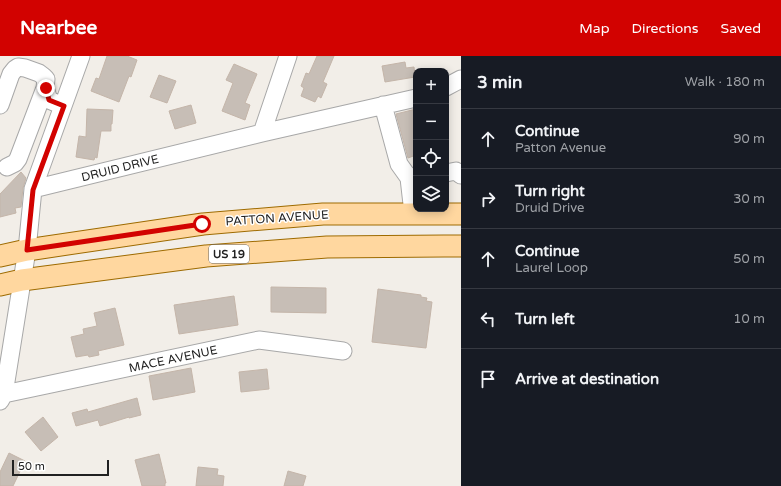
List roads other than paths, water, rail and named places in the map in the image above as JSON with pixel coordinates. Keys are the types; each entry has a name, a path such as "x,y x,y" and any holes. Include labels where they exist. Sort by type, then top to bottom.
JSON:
{"main road":[{"name":"PATTON AVENUE","path":"0,256 27,250 202,224 323,214 461,214"},
{"name":"US 19","path":"0,285 22,280 206,256 326,247 461,246"}],"street":[{"path":"2,398 27,250 33,190 82,56"},
{"path":"262,133 288,56"},
{"path":"0,105 11,74 18,67 25,68 44,76 46,79 46,88 49,100 64,106"},
{"path":"449,85 461,79"},
{"path":"7,167 15,163 18,159 46,88"},
{"name":"DRUID DRIVE","path":"33,190 262,133 413,99"},
{"path":"383,105 398,164 412,178 413,214"},
{"path":"449,172 456,171 461,175"},
{"name":"MACE AVENUE","path":"2,398 259,340 343,351"}]}
